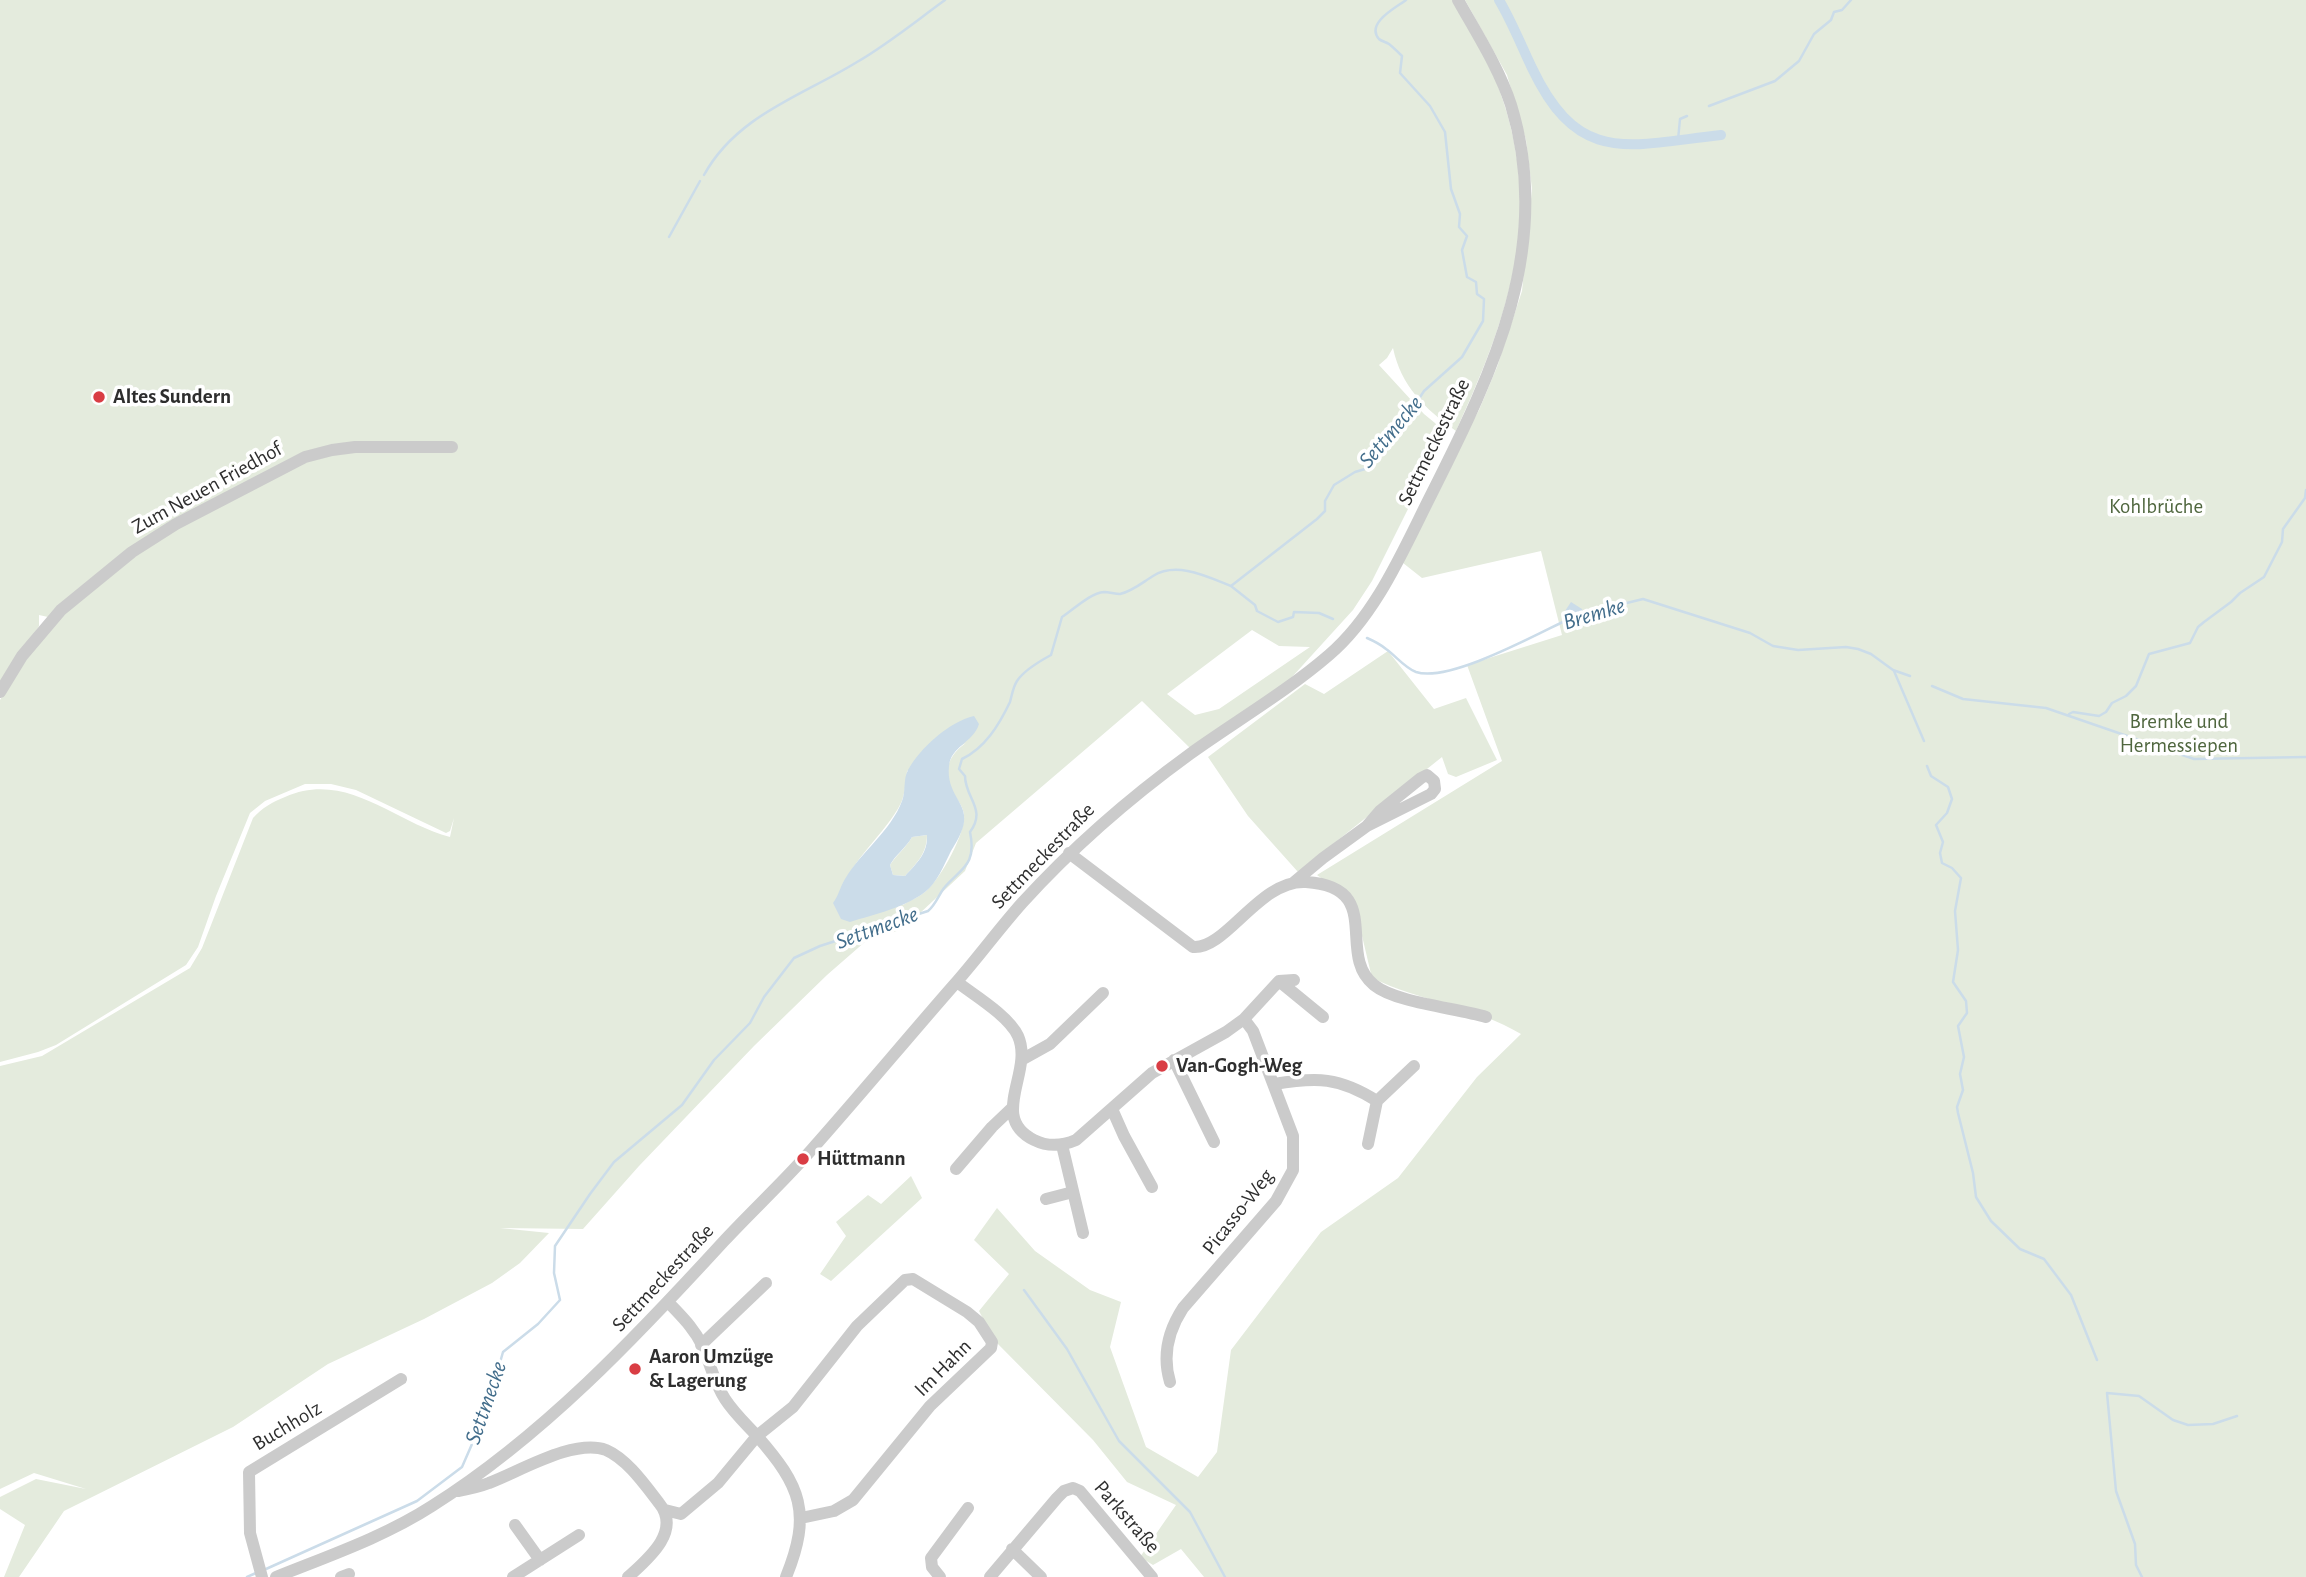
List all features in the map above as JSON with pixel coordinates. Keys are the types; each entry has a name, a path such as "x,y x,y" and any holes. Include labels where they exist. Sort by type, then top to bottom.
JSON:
{"street":[{"name":"Settmeckestraße","path":"276,1577 406,1521 486,1469 561,1405 623,1349 803,1159 957,982 995,933 1069,853 1129,800 1284,689 1332,652 1353,630 1398,559 1475,405 1504,329 1517,284 1525,241 1527,196 1522,152 1510,104 1494,65 1458,0"},
{"name":"Zum Neuen Friedhof","path":"0,692 22,656 61,610 132,552 176,524 305,457 355,447 452,447"},
{"path":"1293,884 1322,858 1367,826 1431,794 1435,789 1434,781 1427,775 1421,778 1380,811 1367,826"},
{"path":"1069,853 1193,947 1207,945 1271,893 1304,882 1323,884 1337,890 1349,901 1354,914 1360,963 1373,984 1391,994 1486,1017"},
{"path":"957,982 1013,1027 1018,1035 1023,1059 1012,1098 1016,1122 1031,1139 1049,1145 1062,1145 1076,1140 1152,1073 1244,1019 1279,981 1294,980"},
{"path":"1279,981 1323,1017"},
{"path":"1023,1059 1050,1044 1102,993"},
{"name":"Picasso-Weg","path":"1170,1382 1166,1352 1174,1323 1183,1308 1276,1202 1293,1170 1293,1136 1253,1031 1244,1019"},
{"path":"1174,1060 1214,1142"},
{"path":"1368,1144 1377,1101 1415,1066"},
{"path":"1274,1084 1330,1080 1350,1085 1377,1101"},
{"path":"956,1169 1012,1108"},
{"path":"1112,1109 1153,1187"},
{"path":"1062,1145 1083,1233"},
{"path":"1046,1199 1073,1192"},
{"name":"Im Hahn","path":"757,1436 793,1407 857,1326 909,1278 967,1312 992,1342 991,1348 930,1406 856,1498 834,1511 801,1518"},
{"path":"702,1345 766,1283"},
{"path":"668,1303 690,1325 702,1345 722,1395 793,1483 801,1518 798,1541 786,1577"},
{"name":"Buchholz","path":"262,1577 250,1533 249,1472 401,1379"},
{"path":"453,1492 489,1483 558,1455 591,1447 606,1451 622,1461 665,1510 681,1514 718,1483 757,1436"},
{"name":"Parkstraße","path":"990,1577 1057,1498 1064,1491 1073,1488 1080,1491 1152,1577"},
{"path":"940,1577 932,1567 931,1558 968,1507"},
{"path":"628,1577 663,1541 665,1510"},
{"path":"514,1525 540,1560"},
{"path":"513,1577 579,1535"},
{"path":"1012,1549 1041,1577"}],"green space":[{"path":"0,0 1453,0 1494,76 1510,124 1518,170 1520,214 1516,257 1507,300 1493,342 1456,431 1416,396 1402,374 1393,348 1379,365 1435,423 1442,441 1372,581 1353,610 1282,688 1190,748 1142,701 976,843 965,871 903,929 866,941 827,975 754,1046 583,1229 500,1228 549,1233 520,1263 492,1283 424,1319 328,1364 233,1427 64,1511 19,1577 4,1577 25,1525 0,1509 0,1497 36,1479 86,1489 34,1473 0,1489 0,1066 42,1056 190,968 202,948 253,818 272,803 308,790 329,790 369,801 429,830 450,837 454,818 450,831 446,833 356,790 331,784 305,784 265,801 250,813 198,947 186,965 56,1045 0,1062 0,700 14,676 57,619 39,615 39,626 0,687","holes":["1252,630 1279,646 1310,647 1219,709 1195,715 1167,694","966,743 953,756 947,773 950,789 963,810 964,822 951,855 932,885 903,905 841,893 851,870 901,803 907,771"]},
{"path":"1465,0 2306,0 2306,1577 1204,1577 1181,1549 1153,1565 1140,1557 1176,1505 1127,1482 1093,1440 994,1340 979,1311 1009,1274 974,1240 997,1208 1035,1251 1090,1290 1121,1302 1110,1347 1146,1447 1198,1477 1217,1452 1231,1350 1321,1232 1398,1178 1477,1077 1521,1034 1467,1010 1409,993 1372,978 1354,902 1317,875 1502,761 1467,665 1562,635 1541,551 1422,578 1398,559 1479,410 1497,367 1522,291 1532,189 1526,140 1507,75"},
{"path":"1388,651 1434,709 1466,698 1497,760 1456,777 1448,774 1442,757 1298,872 1248,816 1208,757 1305,684 1324,694"},
{"path":"927,835 923,852 914,867 905,876 893,875 890,865 912,837"},
{"path":"911,1176 922,1198 831,1281 820,1274 846,1236 836,1222 868,1195 881,1204"}],"water":[{"path":"1571,602 1582,609 1585,622 1579,630 1569,625 1565,611"},
{"path":"974,716 979,724 972,736 954,754 949,766 950,784 962,809 964,822 937,879 917,898 899,906 850,922 841,919 833,903 851,869 897,812 908,770 920,753 937,737","holes":["927,835 921,857 905,876 893,875 890,865 912,837"]}],"waterway":[{"path":"704,175 718,154 752,122 868,55 945,0"},
{"name":"Settmecke","path":"266,1569 417,1501 462,1467 486,1412 503,1352 538,1324 560,1300 554,1273 555,1246 614,1162 682,1105 714,1060 750,1023 764,997 794,958 820,946 931,908 944,888 966,865 971,852 970,832 975,824 976,810 965,776 959,769 962,759 978,749 996,727 1020,677 1051,655 1062,617 1093,595 1104,592 1125,593 1153,576 1172,570 1192,572 1231,586 1317,519 1325,511 1325,501 1334,485 1365,469 1372,462 1374,452 1413,408 1424,391 1462,357 1483,321 1484,299 1477,294 1476,282 1467,277 1462,250 1467,236 1459,227 1460,214 1451,189 1445,132 1430,106 1400,73 1402,56 1379,39 1376,33 1379,21 1406,0"},
{"path":"1499,0 1550,100 1568,122 1588,135 1610,142 1633,144 1721,135"},
{"path":"1709,106 1775,81 1799,61 1814,34 1831,20 1834,12 1842,10 1851,0"},
{"path":"1678,140 1680,119 1687,116"},
{"path":"669,237 700,181"},
{"path":"2069,714 2073,712 2099,716 2106,712 2112,703 2126,696 2136,686 2149,654 2190,643 2198,627 2264,577 2282,542 2283,529 2305,498 2306,490"},
{"name":"Bremke","path":"1231,586 1255,605 1257,611 1278,622 1293,617 1294,612 1319,613 1333,619"},
{"name":"Bremke","path":"1582,614 1643,599 1750,633 1773,646 1798,650 1846,647 1858,649 1871,654 1893,670 1910,676"},
{"name":"Bremke","path":"1367,638 1412,670 1431,673 1470,664 1569,619"},
{"path":"1894,671 1924,741"},
{"name":"Bremke","path":"1932,686 1963,699 2046,708 2194,759 2306,757"},
{"path":"1927,766 1931,776 1948,787 1952,799 1947,813 1936,825 1943,842 1940,853 1942,863 1952,868 1961,878 1955,911 1958,950 1953,982 1966,1001 1967,1013 1958,1026 1964,1057 1960,1074 1963,1090 1957,1107 1976,1197 1991,1221 2020,1249 2044,1259 2071,1295 2097,1360"},
{"path":"1024,1290 1067,1349 1119,1441 1190,1512 1225,1577"},
{"path":"2142,1577 2136,1565 2135,1544 2116,1491 2107,1393 2139,1396 2173,1420 2188,1425 2213,1424 2237,1416"},
{"name":"Settmecke","path":"247,1577 256,1573"}],"place":[{"name":"Altes Sundern","path":"99,397"},
{"name":"Van-Gogh-Weg","path":"1162,1066"},
{"name":"Hüttmann","path":"803,1159"},
{"name":"Aaron Umzüge & Lagerung","path":"635,1369"}],"park label":[{"name":"Kohlbrüche","path":"2156,507"},
{"name":"Bremke und Hermessiepen","path":"2179,734"}]}
